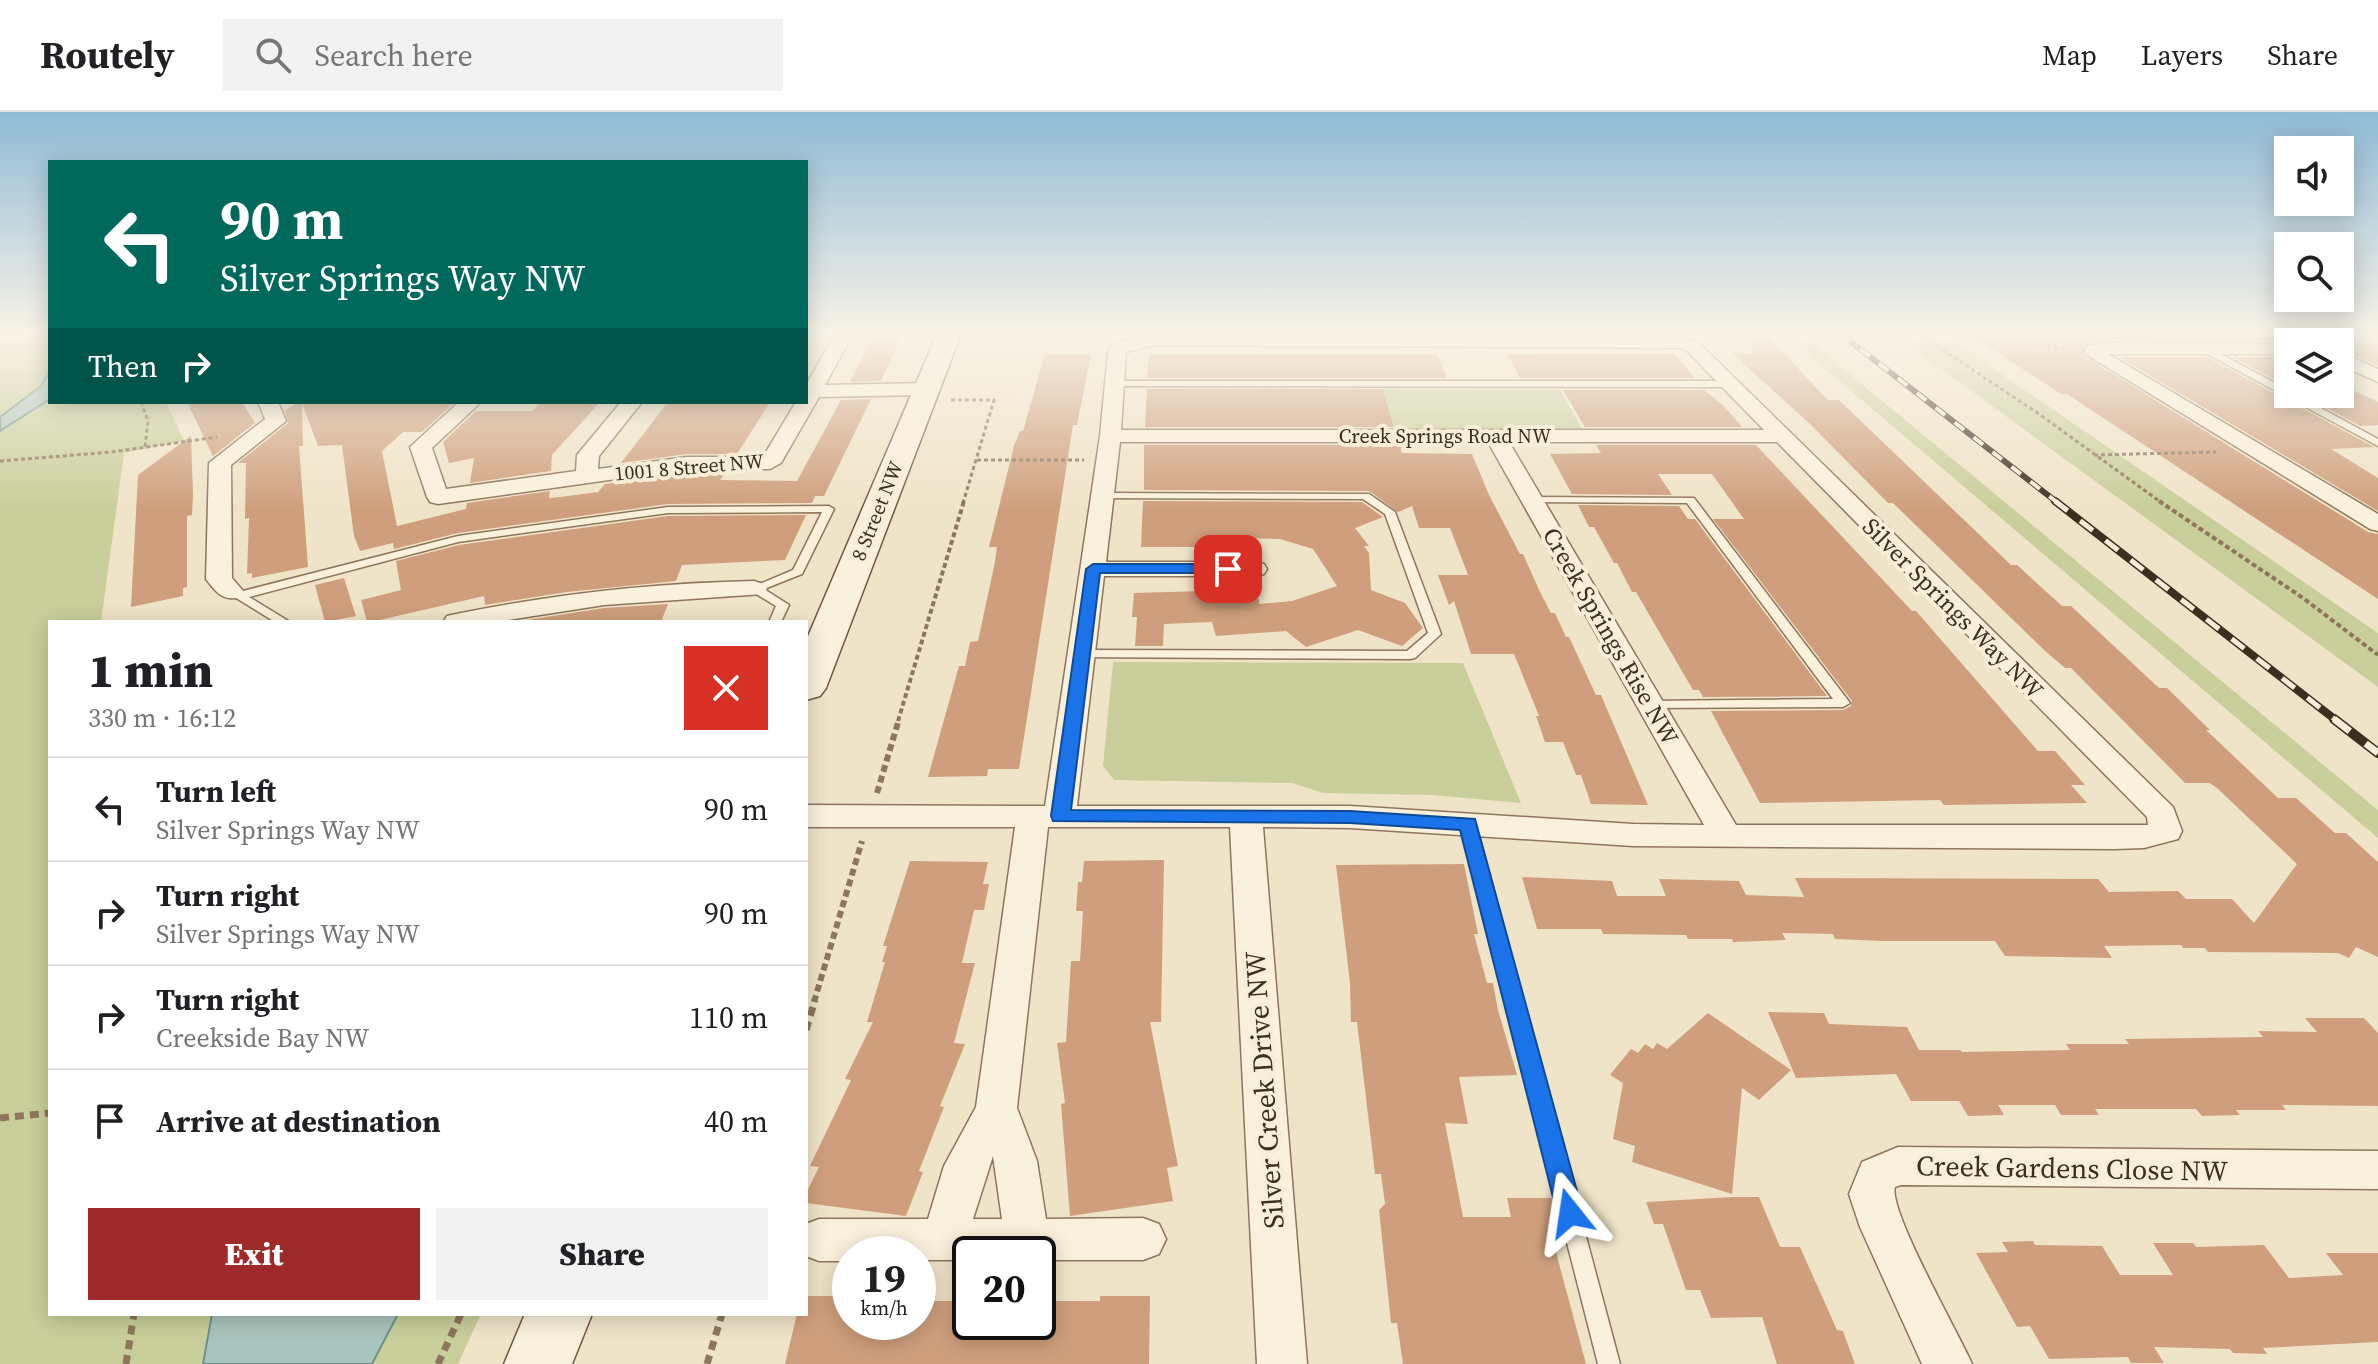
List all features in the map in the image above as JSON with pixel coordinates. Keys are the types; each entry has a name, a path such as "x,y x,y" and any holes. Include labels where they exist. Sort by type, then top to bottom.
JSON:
{"street":[{"name":"Silver Springs Way NW","path":"944,1240 966,1166 996,1108 1047,816 1082,654 1113,392"},
{"name":"Silver Springs Way NW","path":"808,816 1363,817 1562,833 1726,835 2114,838 2144,837 2166,831 2162,814 1736,392"},
{"path":"2159,392 2378,524"},
{"path":"811,396 924,395"},
{"name":"8 Street NW","path":"808,683 924,395"},
{"path":"235,594 219,579 220,463 276,421 269,404"},
{"name":"1001 8 Street NW","path":"469,404 421,447 438,497 687,463 770,463 806,404"},
{"name":"1001 8 Street NW","path":"587,477 588,455 630,404"},
{"name":"Creek Springs Road NW","path":"1110,436 1781,436"},
{"name":"Creek Springs Rise NW","path":"1495,436 1726,835"},
{"path":"1093,569 1255,569"},
{"path":"465,620 607,595 682,589 754,589"},
{"name":"Silver Creek Drive NW","path":"1246,817 1282,1364"},
{"name":"Silver Springs Way NW","path":"996,1108 1016,1161 1027,1236"},
{"name":"Creek Gardens Close NW","path":"1947,1364 1882,1227 1871,1194 1877,1175 1898,1166 2378,1170"},
{"path":"1056,1239 1143,1239"},
{"path":"819,1240 952,1240"},
{"path":"538,1364 558,1316"}],"lane":[{"path":"2285,392 2378,443"},
{"path":"1082,654 1410,655 1435,634 1390,512 1365,496 1102,496"},
{"path":"1533,500 1690,500 1843,703 1651,705"},
{"path":"235,594 458,539 668,510 829,509 798,572 754,589"},
{"path":"754,589 783,605 776,620"},
{"path":"235,594 280,620"},
{"path":"1468,824 1609,1364"}],"path":[{"path":"2004,392 2303,598 2378,655"},
{"path":"808,1023 994,400 924,395"},
{"path":"142,404 148,421 145,447"},
{"path":"0,461 145,447 197,438 254,437"},
{"path":"2093,455 2228,451"},
{"path":"977,460 1089,460"},
{"path":"0,1118 48,1113"},
{"path":"126,1364 134,1316"},
{"path":"438,1364 460,1316"},
{"path":"707,1364 721,1316"}],"green space":[{"path":"0,392 48,392 48,404 167,404 184,441 124,453 101,620 48,620 48,1316 480,1316 458,1364 0,1364"},
{"path":"1384,392 1561,392 1582,429 1395,429"},
{"path":"1853,392 1872,392 2378,810 2378,838"},
{"path":"1973,392 2028,392 2378,633 2378,687"},
{"path":"1113,662 1463,663 1521,803 1431,795 1323,793 1292,783 1114,780 1103,766"}],"water":[{"path":"33,392 48,392 48,400 0,431 0,417"},
{"path":"212,1316 397,1316 372,1364 203,1364"}],"building":[{"path":"1034,392 1083,392 1077,425 1073,425 1019,769 988,769 987,776 928,777 959,666 965,666 970,642 978,641 997,547 989,547 1014,446 1020,431 1023,431"},
{"path":"1147,392 1384,392 1394,427 1145,427"},
{"path":"1564,392 1707,392 1742,427 1585,427"},
{"path":"1775,392 1821,392 1828,400 1839,400 2011,565 2017,565 2062,606 2071,606 2159,688 2167,688 2278,798 2296,798 2335,833 2346,833 2378,862 2378,957 2356,947 2349,958 2338,953 2208,952 2205,948 2183,948 2181,945 2104,946 2112,958 2005,956 1995,941 1883,941 1835,939 1833,934 1782,933 1786,940 1733,942 1732,939 1688,939 1686,935 1603,934 1601,929 1537,929 1522,877 1612,881 1617,896 1666,896 1659,879 1739,881 1746,895 1804,897 1795,878 2098,879 2109,892 2178,891 2186,899 2232,899 2254,923 2297,864 2216,787 2209,783 2185,783 2071,668 2065,668 2044,650 1893,503 1888,503"},
{"path":"2059,392 2143,392 2368,532 2378,534 2378,599 2067,394"},
{"path":"2179,392 2273,392 2274,408 2302,408 2374,447 2331,449 2378,478 2378,511"},
{"path":"2354,392 2378,402 2378,425 2360,426 2327,408 2354,408"},
{"path":"871,399 824,496 815,496 812,503 668,504 458,533 394,549 393,543 360,551 354,536 342,445 318,446 302,404 453,404 422,432 403,432 382,451 397,526 466,509 467,503 550,491 549,498 598,492 605,484 687,472 726,472 720,480 797,481 841,400"},
{"path":"188,404 243,404 255,423 213,456"},
{"path":"295,404 302,404 303,446 299,446 308,567 252,578 252,573 247,574 249,518 245,519 246,463 238,463 288,423 285,411"},
{"path":"539,404 598,404 552,455 551,471 470,483 474,458 449,463 443,442 476,411 532,411"},
{"path":"666,404 769,404 737,454 687,454 621,463"},
{"path":"191,436 193,495 192,515 187,516 187,587 183,588 183,596 131,607 138,475"},
{"path":"1144,445 1400,445 1402,453 1472,454 1489,495 1520,554 1523,554 1551,613 1555,613 1566,637 1569,637 1596,695 1601,695 1648,805 1591,804 1581,775 1576,775 1563,742 1545,742 1536,716 1539,716 1514,654 1471,654 1454,601 1449,605 1438,575 1468,575 1450,528 1419,528 1412,506 1398,512 1369,491 1144,490"},
{"path":"1596,445 1756,445 1912,611 1916,611 2038,751 2055,751 2085,785 2071,785 2087,803 1944,805 1940,800 1760,803 1711,711 1843,710 1851,706 1852,701 1713,519 1744,519 1712,474 1658,474 1672,495 1572,494 1550,454 1601,453"},
{"path":"1143,501 1362,502 1383,517 1355,528 1369,546 1364,546 1369,553 1371,590 1405,603 1423,628 1402,646 1358,630 1306,647 1286,631 1216,636 1212,622 1164,624 1163,646 1135,646 1137,617 1132,617 1134,593 1204,591 1205,600 1259,599 1259,604 1292,601 1337,586 1313,549 1280,539 1206,541 1206,547 1141,547"},
{"path":"1578,505 1679,506 1688,519 1695,519 1827,696 1703,697 1699,690 1693,690 1636,592 1632,592 1617,563 1614,563 1594,527 1589,527"},
{"path":"806,515 785,560 682,565 676,581 567,592 485,605 484,596 380,620 366,620 361,600 401,590 396,561 459,545 668,516"},
{"path":"344,578 356,616 324,620 315,585"},
{"path":"668,604 662,620 527,620 604,608"},
{"path":"1164,860 1161,1022 1150,1022 1178,1166 1167,1168 1173,1201 1070,1216 1061,1104 1065,1103 1057,1043 1066,1042 1071,961 1080,961 1083,911 1076,911 1078,882 1082,882 1084,861"},
{"path":"910,861 988,862 983,884 989,884 984,910 974,910 962,963 975,963 954,1043 965,1044 940,1106 944,1107 919,1171 923,1172 906,1216 808,1203 808,1190 819,1167 810,1166 851,1080 845,1079 873,1022 867,1022 885,962 882,962 887,946 883,946"},
{"path":"1464,864 1478,934 1474,934 1487,983 1493,983 1517,1075 1459,1077 1468,1124 1445,1123 1463,1217 1511,1217 1507,1198 1553,1198 1564,1241 1553,1241 1586,1364 1403,1364 1397,1323 1391,1323 1379,1210 1385,1204 1381,1174 1375,1174 1357,1022 1351,1022 1350,983 1336,865"},
{"path":"1768,1012 1824,1013 1829,1024 1907,1027 1919,1050 1962,1052 2070,1050 2066,1044 2129,1044 2125,1039 2263,1037 2258,1031 2317,1032 2305,1018 2364,1018 2378,1033 2378,1106 2282,1105 2286,1110 2236,1110 2240,1115 2202,1116 2196,1109 2095,1109 2099,1115 2061,1115 2055,1105 1998,1105 2004,1115 1968,1116 1959,1101 1911,1101 1896,1074 1796,1078"},
{"path":"1708,1013 1791,1070 1759,1100 1742,1088 1732,1194 1632,1162 1635,1146 1613,1139 1623,1083 1610,1075 1631,1049 1638,1053 1645,1044 1653,1049 1657,1043 1667,1049"},
{"path":"1759,1197 1780,1247 1800,1247 1837,1330 1843,1331 1855,1364 1777,1364 1762,1317 1711,1318 1700,1290 1686,1290 1663,1224 1654,1224 1646,1202"},
{"path":"2033,1241 2035,1245 2102,1246 2120,1275 2173,1275 2153,1243 2193,1243 2196,1247 2264,1245 2289,1278 2343,1275 2326,1253 2378,1253 2378,1342 2263,1348 2267,1354 2233,1353 2230,1349 2154,1347 2164,1363 2131,1363 2128,1357 2049,1359 2030,1326 2017,1327 1976,1253 2008,1252 2002,1242"},
{"path":"808,1296 832,1296 832,1340 936,1340 936,1301 952,1301 952,1340 1056,1340 1056,1301 1100,1301 1100,1296 1150,1296 1149,1364 785,1364 797,1316 808,1316"}],"railway":[{"path":"1916,392 2058,503"},
{"path":"2055,501 2337,721"},
{"path":"2334,719 2378,753"}],"route":[{"path":"1228,569 1093,569 1060,816 1350,817 1468,824 1570,1213"}]}
